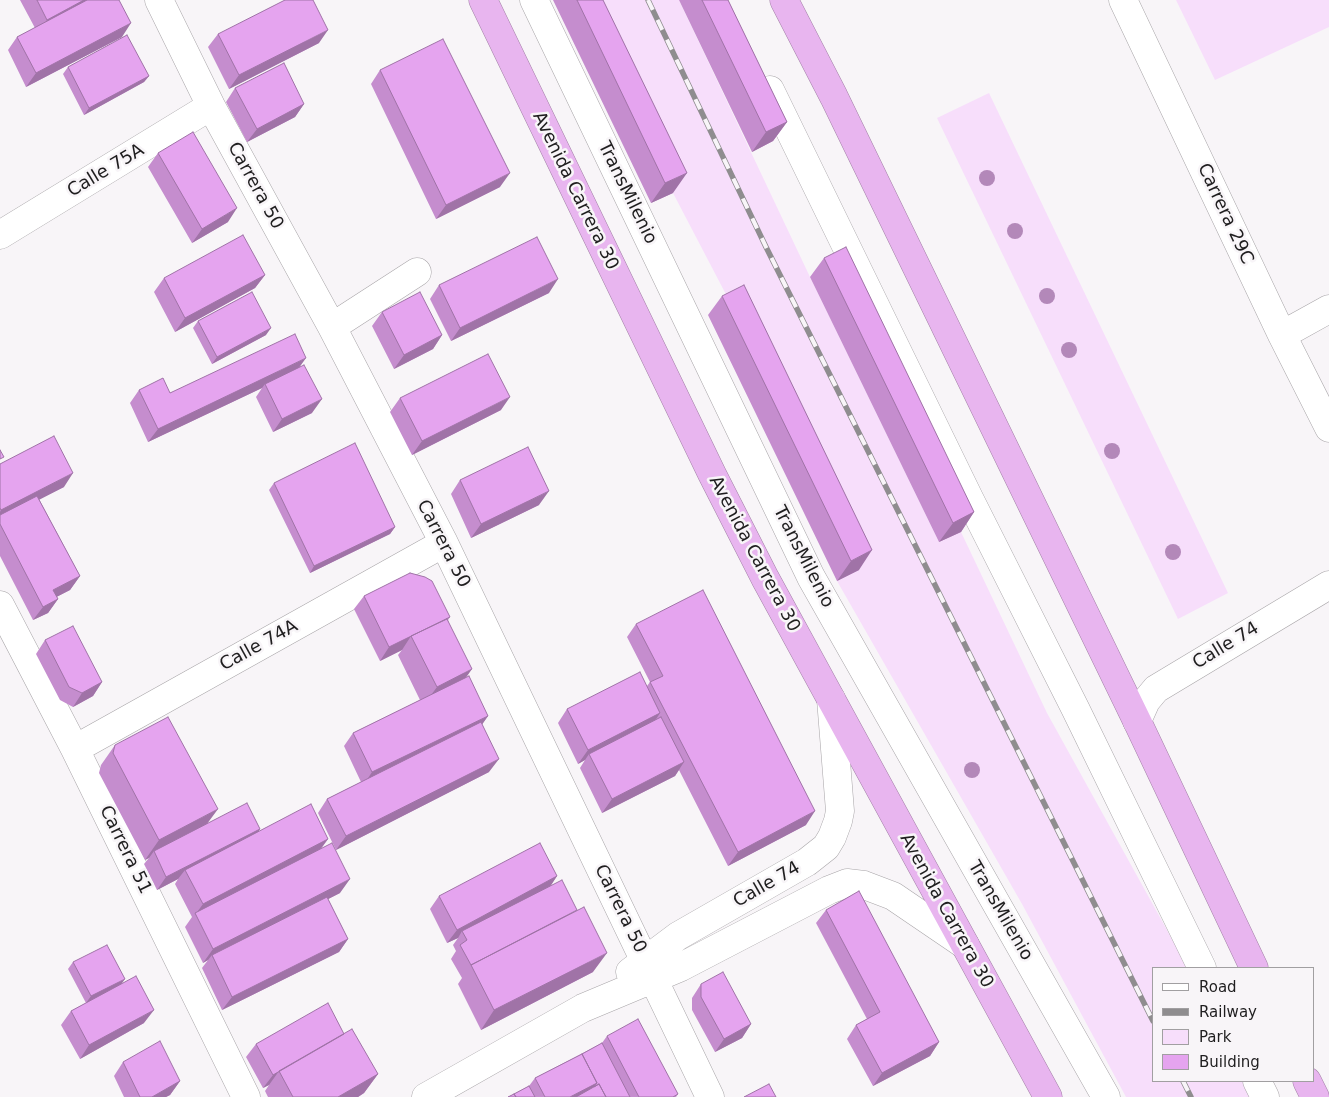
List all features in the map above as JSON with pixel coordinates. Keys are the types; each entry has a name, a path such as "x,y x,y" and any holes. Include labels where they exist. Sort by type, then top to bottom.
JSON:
{"highway":[{"name":"Avenida Carrera 30","path":"483,0 712,474 765,578 1048,1097"},
{"path":"784,0 834,97 1137,721 1254,967"}],"street":[{"name":"Carrera 50","path":"159,0 211,106 332,327 444,543 710,1097"},
{"name":"TransMilenio","path":"534,0 812,577 1106,1097"},
{"name":"Carrera 29C","path":"1123,0 1282,335 1329,428"},
{"path":"760,71 1202,967"},
{"name":"Calle 75A","path":"0,235 211,106"},
{"path":"332,327 417,272"},
{"path":"1282,335 1329,309"},
{"name":"Calle 74A","path":"75,749 444,543"},
{"name":"Calle 74","path":"1137,721 1146,701 1156,688 1329,585"},
{"name":"Carrera 51","path":"0,605 75,749 246,1097"},
{"name":"Calle 74","path":"426,1097 649,970 678,936 807,862 826,847 832,837 840,811 831,699"},
{"name":"Calle 74","path":"649,970 681,967 829,890 847,883 864,885 892,896 965,945"},
{"path":"1258,1082 1265,1097"}],"green space":[{"path":"580,0 679,0 810,277 939,542 961,532 1047,713 1187,967 1152,967 1152,1082 1242,1082 1250,1097 1126,1097 1022,904 837,581 858,570 731,304 673,193"},
{"path":"1176,0 1329,0 1329,27 1215,80"},
{"path":"989,93 1228,593 1178,619 937,118"}],"building":[{"path":"37,0 84,0 47,20"},
{"path":"87,0 119,0 131,23 36,73 17,37"},
{"path":"285,0 313,0 328,30 239,75 218,34"},
{"path":"577,0 603,0 687,173 665,183"},
{"path":"702,0 728,0 787,122 766,132"},
{"path":"127,35 149,76 89,108 68,67"},
{"path":"443,39 510,173 446,205 380,70"},
{"path":"284,63 304,104 257,129 235,88"},
{"path":"193,132 237,208 202,229 158,153"},
{"path":"243,235 265,275 185,318 164,278"},
{"path":"537,237 558,279 460,328 439,285"},
{"path":"846,247 974,512 953,523 824,258"},
{"path":"744,285 872,550 851,561 722,296"},
{"path":"252,292 271,328 217,357 198,321"},
{"path":"420,292 442,335 404,355 382,312"},
{"path":"295,334 306,358 158,429 139,390 163,378 170,393"},
{"path":"488,354 510,397 422,441 400,398"},
{"path":"304,365 322,399 282,419 265,384"},
{"path":"54,436 73,473 1,510 0,464"},
{"path":"355,443 395,527 314,566 274,483"},
{"path":"528,447 549,491 481,524 460,480"},
{"path":"0,450 4,457 0,459"},
{"path":"37,496 80,576 53,590 58,599 43,607 0,524 0,515"},
{"path":"410,573 432,581 450,617 389,647 364,596"},
{"path":"703,590 815,811 738,852 650,682 663,676 636,624"},
{"path":"447,619 472,669 437,687 411,636"},
{"path":"73,626 102,682 82,693 69,687 45,640"},
{"path":"640,672 660,713 588,750 567,709"},
{"path":"469,676 488,716 372,772 353,733"},
{"path":"168,717 218,809 159,840 113,753 115,745"},
{"path":"661,717 684,762 612,799 589,754"},
{"path":"481,722 499,759 346,836 327,799"},
{"path":"247,803 260,829 166,877 154,851"},
{"path":"311,804 328,839 203,904 185,870"},
{"path":"332,843 350,879 213,949 195,913"},
{"path":"540,843 557,876 457,930 439,896"},
{"path":"562,880 577,910 471,965 460,945 467,940 462,931"},
{"path":"859,891 939,1042 882,1073 856,1025 880,1012 826,910"},
{"path":"327,897 348,939 232,997 212,955"},
{"path":"584,907 607,953 494,1010 471,965"},
{"path":"107,945 125,979 91,996 73,962"},
{"path":"723,972 751,1024 724,1039 701,997 701,984"},
{"path":"136,976 154,1010 89,1045 71,1011"},
{"path":"328,1003 344,1034 273,1075 256,1044"},
{"path":"638,1019 678,1094 673,1097 639,1097 607,1036"},
{"path":"352,1029 378,1074 338,1097 293,1097 279,1071"},
{"path":"160,1041 180,1081 152,1097 140,1097 123,1062"},
{"path":"602,1043 630,1097 606,1097 599,1084 594,1087 597,1083 582,1054"},
{"path":"582,1054 597,1083 570,1097 545,1097 535,1078"},
{"path":"599,1084 606,1097 576,1097"},
{"path":"769,1084 776,1097 744,1097"},
{"path":"529,1086 535,1097 516,1097 514,1094"}],"railway":[{"path":"648,0 766,247 1152,1019"},
{"path":"1184,1082 1191,1097"}]}
